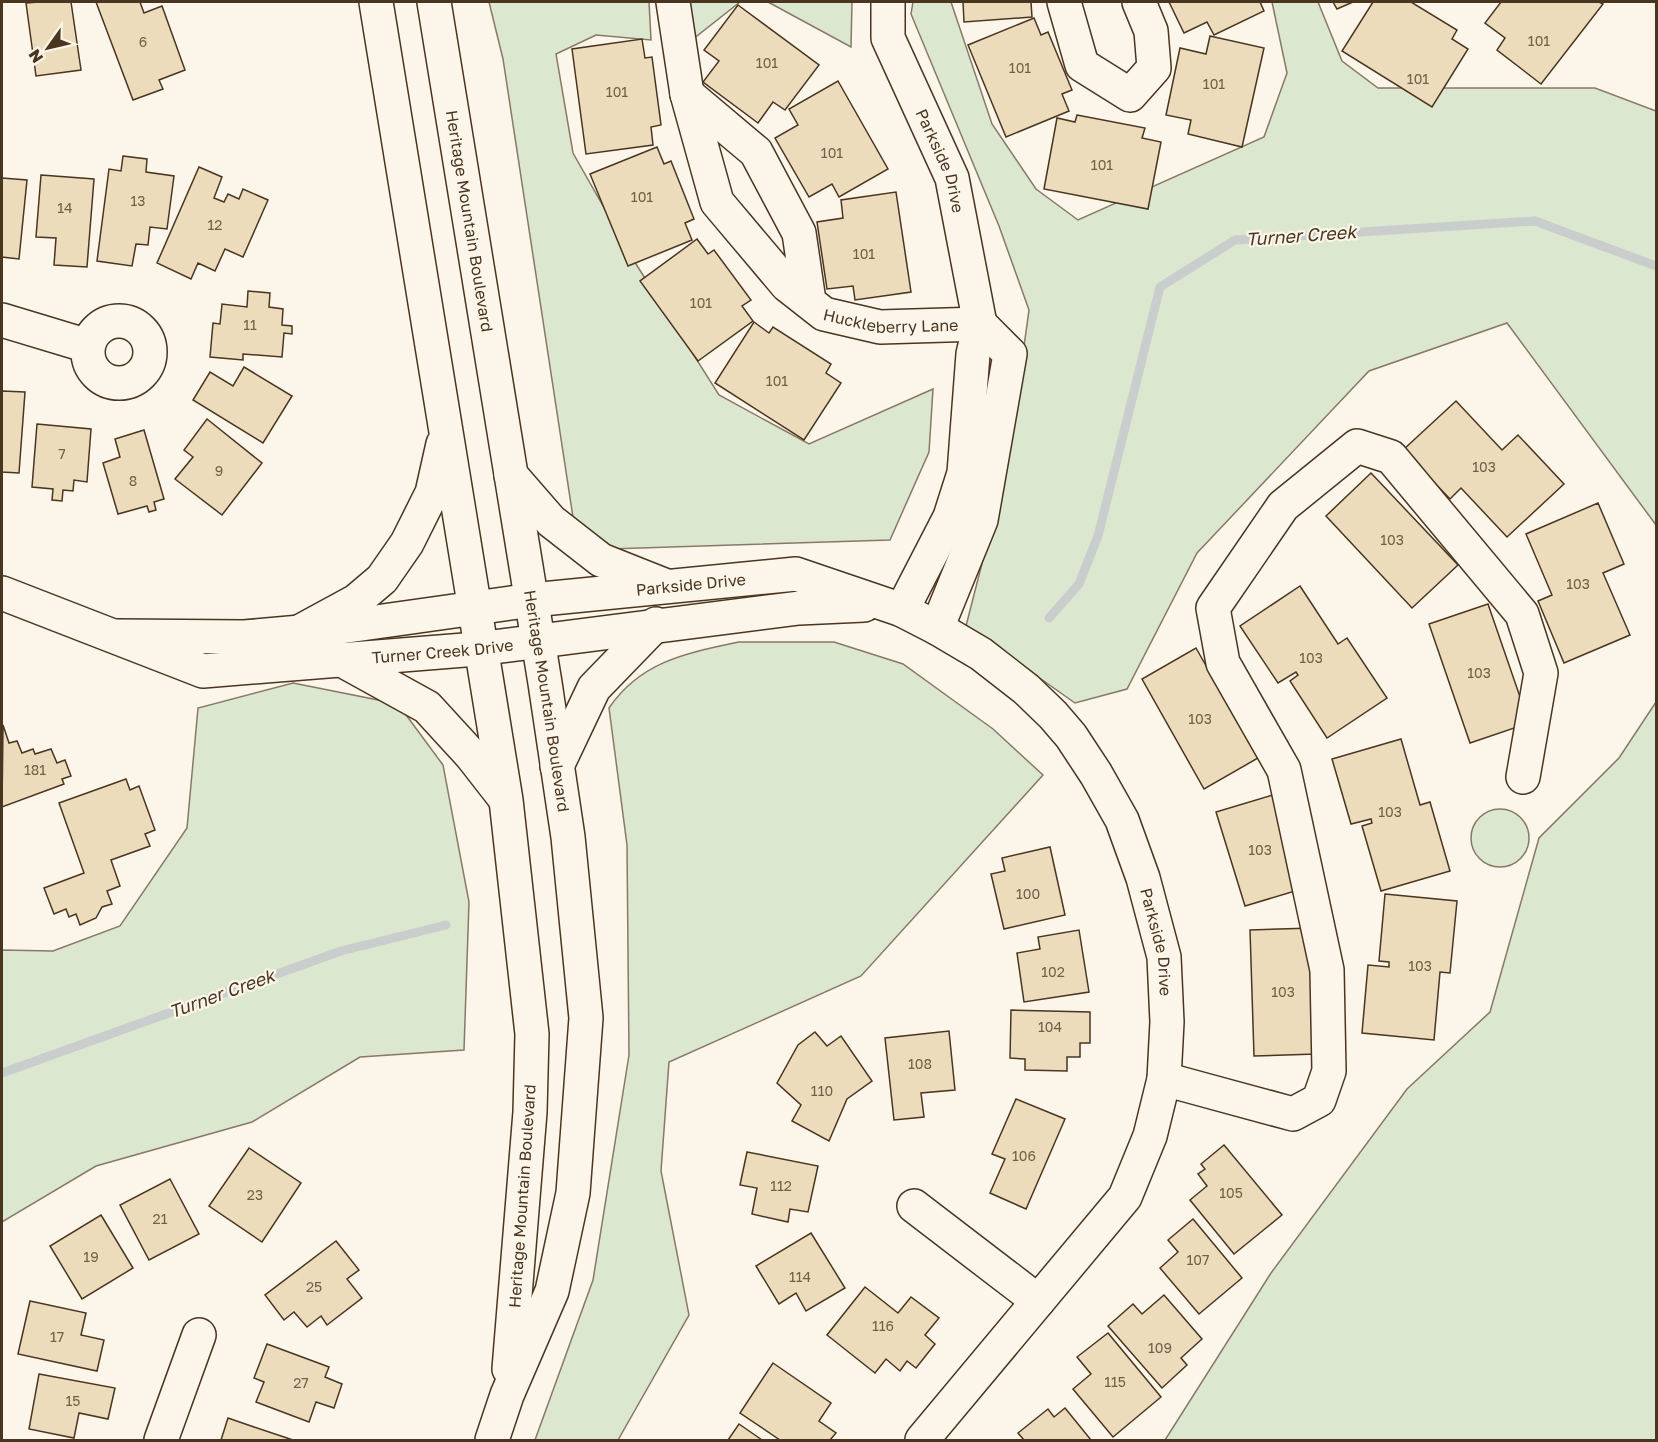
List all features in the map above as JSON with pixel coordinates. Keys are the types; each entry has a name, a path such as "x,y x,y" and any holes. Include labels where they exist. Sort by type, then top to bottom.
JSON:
{"street":[{"name":"Heritage Mountain Boulevard","path":"376,2 506,800 532,1034 530,1112 507,1395"},
{"name":"Heritage Mountain Boulevard","path":"434,2 539,642 557,766 586,1018 573,1193 552,1291 507,1395 492,1440"},
{"name":"Huckleberry Lane","path":"673,2 687,94 717,202 787,285 824,314 880,327 980,324"},
{"name":"Parkside Drive","path":"888,2 888,38 952,178 980,324 973,354 964,473 950,517 891,607"},
{"path":"1064,2 1083,65 1130,95 1154,68 1151,31 1139,2"},
{"name":"Huckleberry Lane","path":"687,94 756,152 799,233 809,301"},
{"path":"2,320 88,346"},
{"path":"937,628 981,520 1010,354 980,324"},
{"path":"299,632 356,602 382,579 407,543 432,493 447,428"},
{"path":"1164,1079 1293,1114 1319,1100 1329,1071 1327,969 1284,770 1223,663 1213,608 1283,506 1357,446 1391,457 1522,614 1541,673 1523,777"},
{"path":"511,475 551,521 601,560 664,585"},
{"name":"Parkside Drive","path":"475,609 664,585 796,574 891,607 937,628 990,661 1026,689 1053,715 1083,755 1122,820 1143,878 1164,957 1167,1022 1164,1079 1150,1136 1125,1197 922,1440"},
{"name":"Turner Creek Drive","path":"2,593 70,622 118,636 202,671 481,649 656,624 799,608 891,607"},
{"name":"Turner Creek Drive","path":"118,636 244,637 475,609"},
{"path":"557,766 594,688 656,624"},
{"path":"340,659 427,707 471,755 506,800"},
{"path":"914,1206 1038,1301"},
{"path":"161,1440 199,1335"}],"green space":[{"path":"489,2 649,2 651,40 596,35 556,54 573,153 636,264 719,395 809,444 933,389 929,452 890,540 578,550 503,59"},
{"path":"690,2 740,2 693,39"},
{"path":"768,2 852,2 851,47"},
{"path":"913,2 951,2 992,124 1036,189 1078,220 1264,137 1287,73 1272,2 1318,2 1342,61 1378,88 1595,88 1656,111 1656,525 1507,323 1369,371 1197,553 1127,689 1075,703 966,626 1008,462 1029,310 999,226 911,14"},
{"path":"739,642 834,642 903,664 993,729 1043,775 861,976 669,1062 661,1171 689,1315 618,1440 535,1440 593,1280 629,1055 627,845 609,708 622,692 650,669 683,655"},
{"path":"293,683 398,704 443,765 469,902 464,1050 360,1057 252,1122 96,1166 2,1222 2,950 53,951 120,926 187,828 198,708"},
{"path":"1656,702 1656,1440 1165,1440 1271,1273 1407,1089 1490,1012 1539,838 1619,758"},
{"path":"1500,809 1516,814 1524,822 1529,838 1524,854 1516,862 1500,867 1484,862 1476,854 1471,838 1476,822 1484,814"}],"building":[{"path":"71,2 81,70 36,76 26,3"},
{"path":"96,2 140,2 144,13 162,6 185,70 159,80 163,89 133,100"},
{"path":"963,2 1031,2 1032,17 964,22"},
{"path":"1169,2 1260,2 1264,11 1214,35 1207,22 1184,33"},
{"path":"1333,2 1353,2 1337,9"},
{"path":"1373,2 1411,2 1457,30 1452,39 1468,49 1432,107 1342,51"},
{"path":"1501,2 1599,2 1603,4 1541,84 1497,50 1505,38 1485,23"},
{"path":"738,5 819,65 785,110 773,102 758,123 703,82 719,61 704,50"},
{"path":"1034,18 1041,35 1048,32 1072,90 1062,94 1069,111 1006,137 968,45"},
{"path":"1210,36 1264,48 1242,147 1188,134 1191,120 1166,115 1180,48 1206,54"},
{"path":"642,39 645,58 652,57 661,125 651,127 653,145 586,154 572,49"},
{"path":"838,81 888,169 839,197 832,184 809,197 775,138 798,125 789,109"},
{"path":"1077,115 1145,128 1142,138 1161,142 1148,209 1044,189 1057,118 1075,122"},
{"path":"657,147 664,164 671,161 694,219 685,223 692,240 628,266 590,174"},
{"path":"123,156 147,159 146,172 174,176 167,229 150,227 148,245 136,244 132,266 97,261 109,169 121,171"},
{"path":"199,167 222,177 214,198 224,202 228,194 239,199 243,189 268,200 243,257 225,249 215,271 198,263 191,279 157,263"},
{"path":"41,175 94,179 87,267 54,265 56,238 36,237"},
{"path":"2,178 27,180 19,259 2,257"},
{"path":"896,192 911,292 855,300 853,286 827,289 817,222 843,218 841,200"},
{"path":"697,239 708,254 714,250 751,300 742,306 753,321 698,361 640,281"},
{"path":"248,291 270,293 269,307 283,309 282,325 292,326 292,334 284,333 282,357 243,354 243,360 210,357 213,323 220,324 222,304 247,307"},
{"path":"754,322 769,333 773,327 831,364 826,373 841,383 804,440 715,383"},
{"path":"244,367 292,396 263,443 193,400 210,372 233,386"},
{"path":"2,391 25,392 19,473 2,472"},
{"path":"1456,401 1502,450 1518,435 1564,484 1507,537 1461,488 1450,499 1403,450"},
{"path":"207,419 262,463 222,515 175,479 193,457 184,450"},
{"path":"37,424 91,429 87,482 74,480 73,491 63,490 62,501 52,500 53,489 32,487"},
{"path":"144,430 164,499 154,502 156,510 149,512 147,506 118,514 103,463 120,457 115,439"},
{"path":"1371,473 1458,565 1412,608 1326,516"},
{"path":"1598,503 1624,564 1603,573 1630,635 1564,663 1538,601 1552,595 1526,534"},
{"path":"1300,586 1338,644 1347,638 1387,698 1327,738 1290,681 1298,675 1296,672 1278,683 1240,626"},
{"path":"1488,604 1529,723 1470,743 1429,624"},
{"path":"1196,648 1258,758 1204,789 1142,679"},
{"path":"3,725 9,743 17,741 22,753 33,749 35,754 51,749 57,763 65,760 71,776 62,779 64,784 2,807"},
{"path":"1401,739 1420,805 1430,802 1450,871 1381,891 1362,826 1372,823 1371,819 1351,824 1332,759"},
{"path":"126,779 130,790 139,786 155,830 145,834 150,846 111,860 120,886 107,891 112,904 102,907 96,918 80,925 76,914 69,917 66,909 54,914 44,888 84,873 59,803"},
{"path":"1276,794 1305,888 1245,906 1216,812"},
{"path":"1050,847 1065,915 1004,929 991,874 1005,871 1002,858"},
{"path":"1385,894 1457,901 1450,973 1440,972 1434,1040 1362,1033 1368,965 1389,967 1389,962 1379,961"},
{"path":"1313,928 1316,1054 1254,1056 1250,930"},
{"path":"1079,930 1089,992 1024,1002 1017,953 1040,949 1038,937"},
{"path":"1011,1010 1090,1012 1090,1043 1080,1043 1080,1057 1067,1057 1067,1071 1025,1070 1025,1059 1010,1058"},
{"path":"949,1031 955,1090 921,1093 924,1117 894,1120 885,1038"},
{"path":"815,1032 827,1046 841,1036 872,1081 847,1099 829,1141 792,1121 801,1105 777,1083 798,1045"},
{"path":"1016,1099 1065,1119 1026,1209 990,1193 1005,1159 992,1154"},
{"path":"1224,1145 1282,1215 1234,1254 1190,1200 1207,1186 1198,1174 1205,1169 1201,1164"},
{"path":"249,1148 301,1183 262,1242 209,1206"},
{"path":"747,1152 818,1166 808,1212 790,1209 788,1222 752,1214 757,1188 740,1185"},
{"path":"170,1179 199,1234 149,1260 120,1205"},
{"path":"101,1215 133,1268 82,1299 50,1246"},
{"path":"1193,1219 1242,1278 1199,1314 1160,1268 1178,1252 1168,1240"},
{"path":"811,1233 845,1288 806,1311 796,1293 779,1304 756,1266"},
{"path":"336,1241 359,1270 347,1279 362,1298 327,1325 321,1316 307,1327 294,1312 284,1320 265,1295"},
{"path":"865,1287 898,1313 911,1297 939,1318 925,1335 935,1344 916,1368 907,1361 900,1371 886,1359 875,1373 827,1335"},
{"path":"1164,1295 1202,1339 1181,1358 1187,1365 1162,1388 1108,1326 1133,1304 1142,1314"},
{"path":"30,1301 86,1313 81,1335 104,1340 97,1371 18,1354"},
{"path":"1108,1333 1161,1397 1113,1437 1073,1389 1091,1374 1077,1357"},
{"path":"267,1344 329,1367 325,1377 342,1384 334,1408 316,1402 309,1422 256,1402 264,1382 254,1378"},
{"path":"773,1363 831,1403 819,1421 836,1433 830,1440 780,1440 740,1413"},
{"path":"39,1374 115,1388 108,1419 79,1413 74,1438 29,1429"},
{"path":"1065,1408 1091,1440 1024,1440 1018,1433 1048,1409 1054,1417"},
{"path":"228,1418 254,1427 293,1440 221,1440"},
{"path":"739,1424 762,1440 728,1440"}],"waterway":[{"name":"Turner Creek","path":"1049,618 1079,584 1098,536 1160,287 1235,240 1535,221 1656,266"},
{"name":"Turner Creek","path":"2,1073 341,951 446,925"}]}
